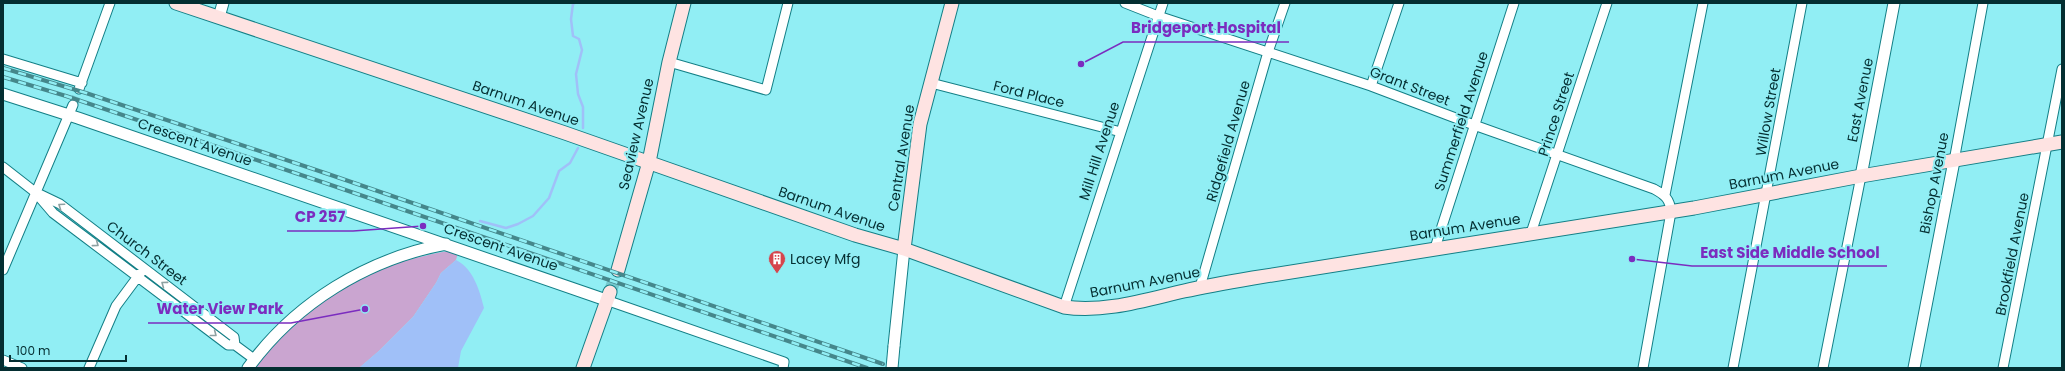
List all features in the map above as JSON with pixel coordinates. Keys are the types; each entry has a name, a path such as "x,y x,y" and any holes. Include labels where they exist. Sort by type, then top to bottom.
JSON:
{"main road":[{"name":"Barnum Avenue","path":"176,3 649,162 855,235 904,249 1064,307 1086,310 1130,303 1200,287 1435,248 1671,212 1861,176 2062,142"},
{"name":"Seaview Avenue","path":"618,270 649,162 669,62 684,3"},
{"name":"Central Avenue","path":"904,249 920,124 952,3"},
{"path":"583,368 608,296"}],"street":[{"path":"3,59 81,86 110,3"},
{"path":"219,17 223,3"},
{"path":"669,62 766,90 788,3"},
{"name":"Grant Street","path":"1125,3 1158,16 1371,86 1474,125 1654,189 1666,195"},
{"name":"Mill Hill Avenue","path":"1064,307 1163,3"},
{"name":"Ridgefield Avenue","path":"1200,287 1268,52 1285,3"},
{"path":"1371,86 1399,3"},
{"name":"Summerfield Avenue","path":"1435,248 1514,3"},
{"name":"Prince Street","path":"1531,233 1607,3"},
{"path":"1643,368 1671,212 1670,203 1666,195 1703,3"},
{"name":"Willow Street","path":"1733,368 1802,3"},
{"name":"East Avenue","path":"1823,368 1894,3"},
{"name":"Bishop Avenue","path":"1914,368 1984,3"},
{"name":"Brookfield Avenue","path":"2003,368 2062,69"},
{"name":"Ford Place","path":"931,83 1121,132"},
{"name":"Crescent Avenue","path":"3,94 70,110 446,244 608,296 783,365"},
{"path":"3,270 70,110"},
{"name":"Church Street","path":"3,167 35,192 43,203 54,213 141,272 228,345 235,345 251,364"},
{"path":"251,364 297,315 342,282 390,260 420,250 446,244"},
{"name":"Central Avenue","path":"892,368 904,249"},
{"path":"89,368 116,306 141,272"},
{"path":"3,360 22,368"}],"shaded area":[{"path":"448,251 458,253 456,260 441,273 413,317 380,350 359,368 254,368 284,335 318,305 336,292 376,271 397,263"}],"water":[{"path":"456,260 467,268 471,274 478,287 484,308 461,351 458,368 359,368 380,350 413,317 441,273"}],"waterway":[{"path":"575,3 573,4 571,19 573,36 579,39 582,50 576,74 578,94 583,107 583,128"},
{"path":"480,221 506,228 518,224 533,216 549,198 559,171 570,163 578,148"}],"tunnel":[{"path":"73,105 79,89"},
{"path":"610,292 618,270"}],"railway":[{"path":"3,68 86,93 328,174 883,364"},
{"path":"3,77 66,96 325,183 867,368"}],"place":[{"name":"Bridgeport Hospital","path":"1081,64"},
{"name":"CP 257","path":"423,226"},
{"name":"East Side Middle School","path":"1632,259"},
{"name":"Lacey Mfg","path":"777,274"},
{"name":"Water View Park","path":"365,309"}]}
